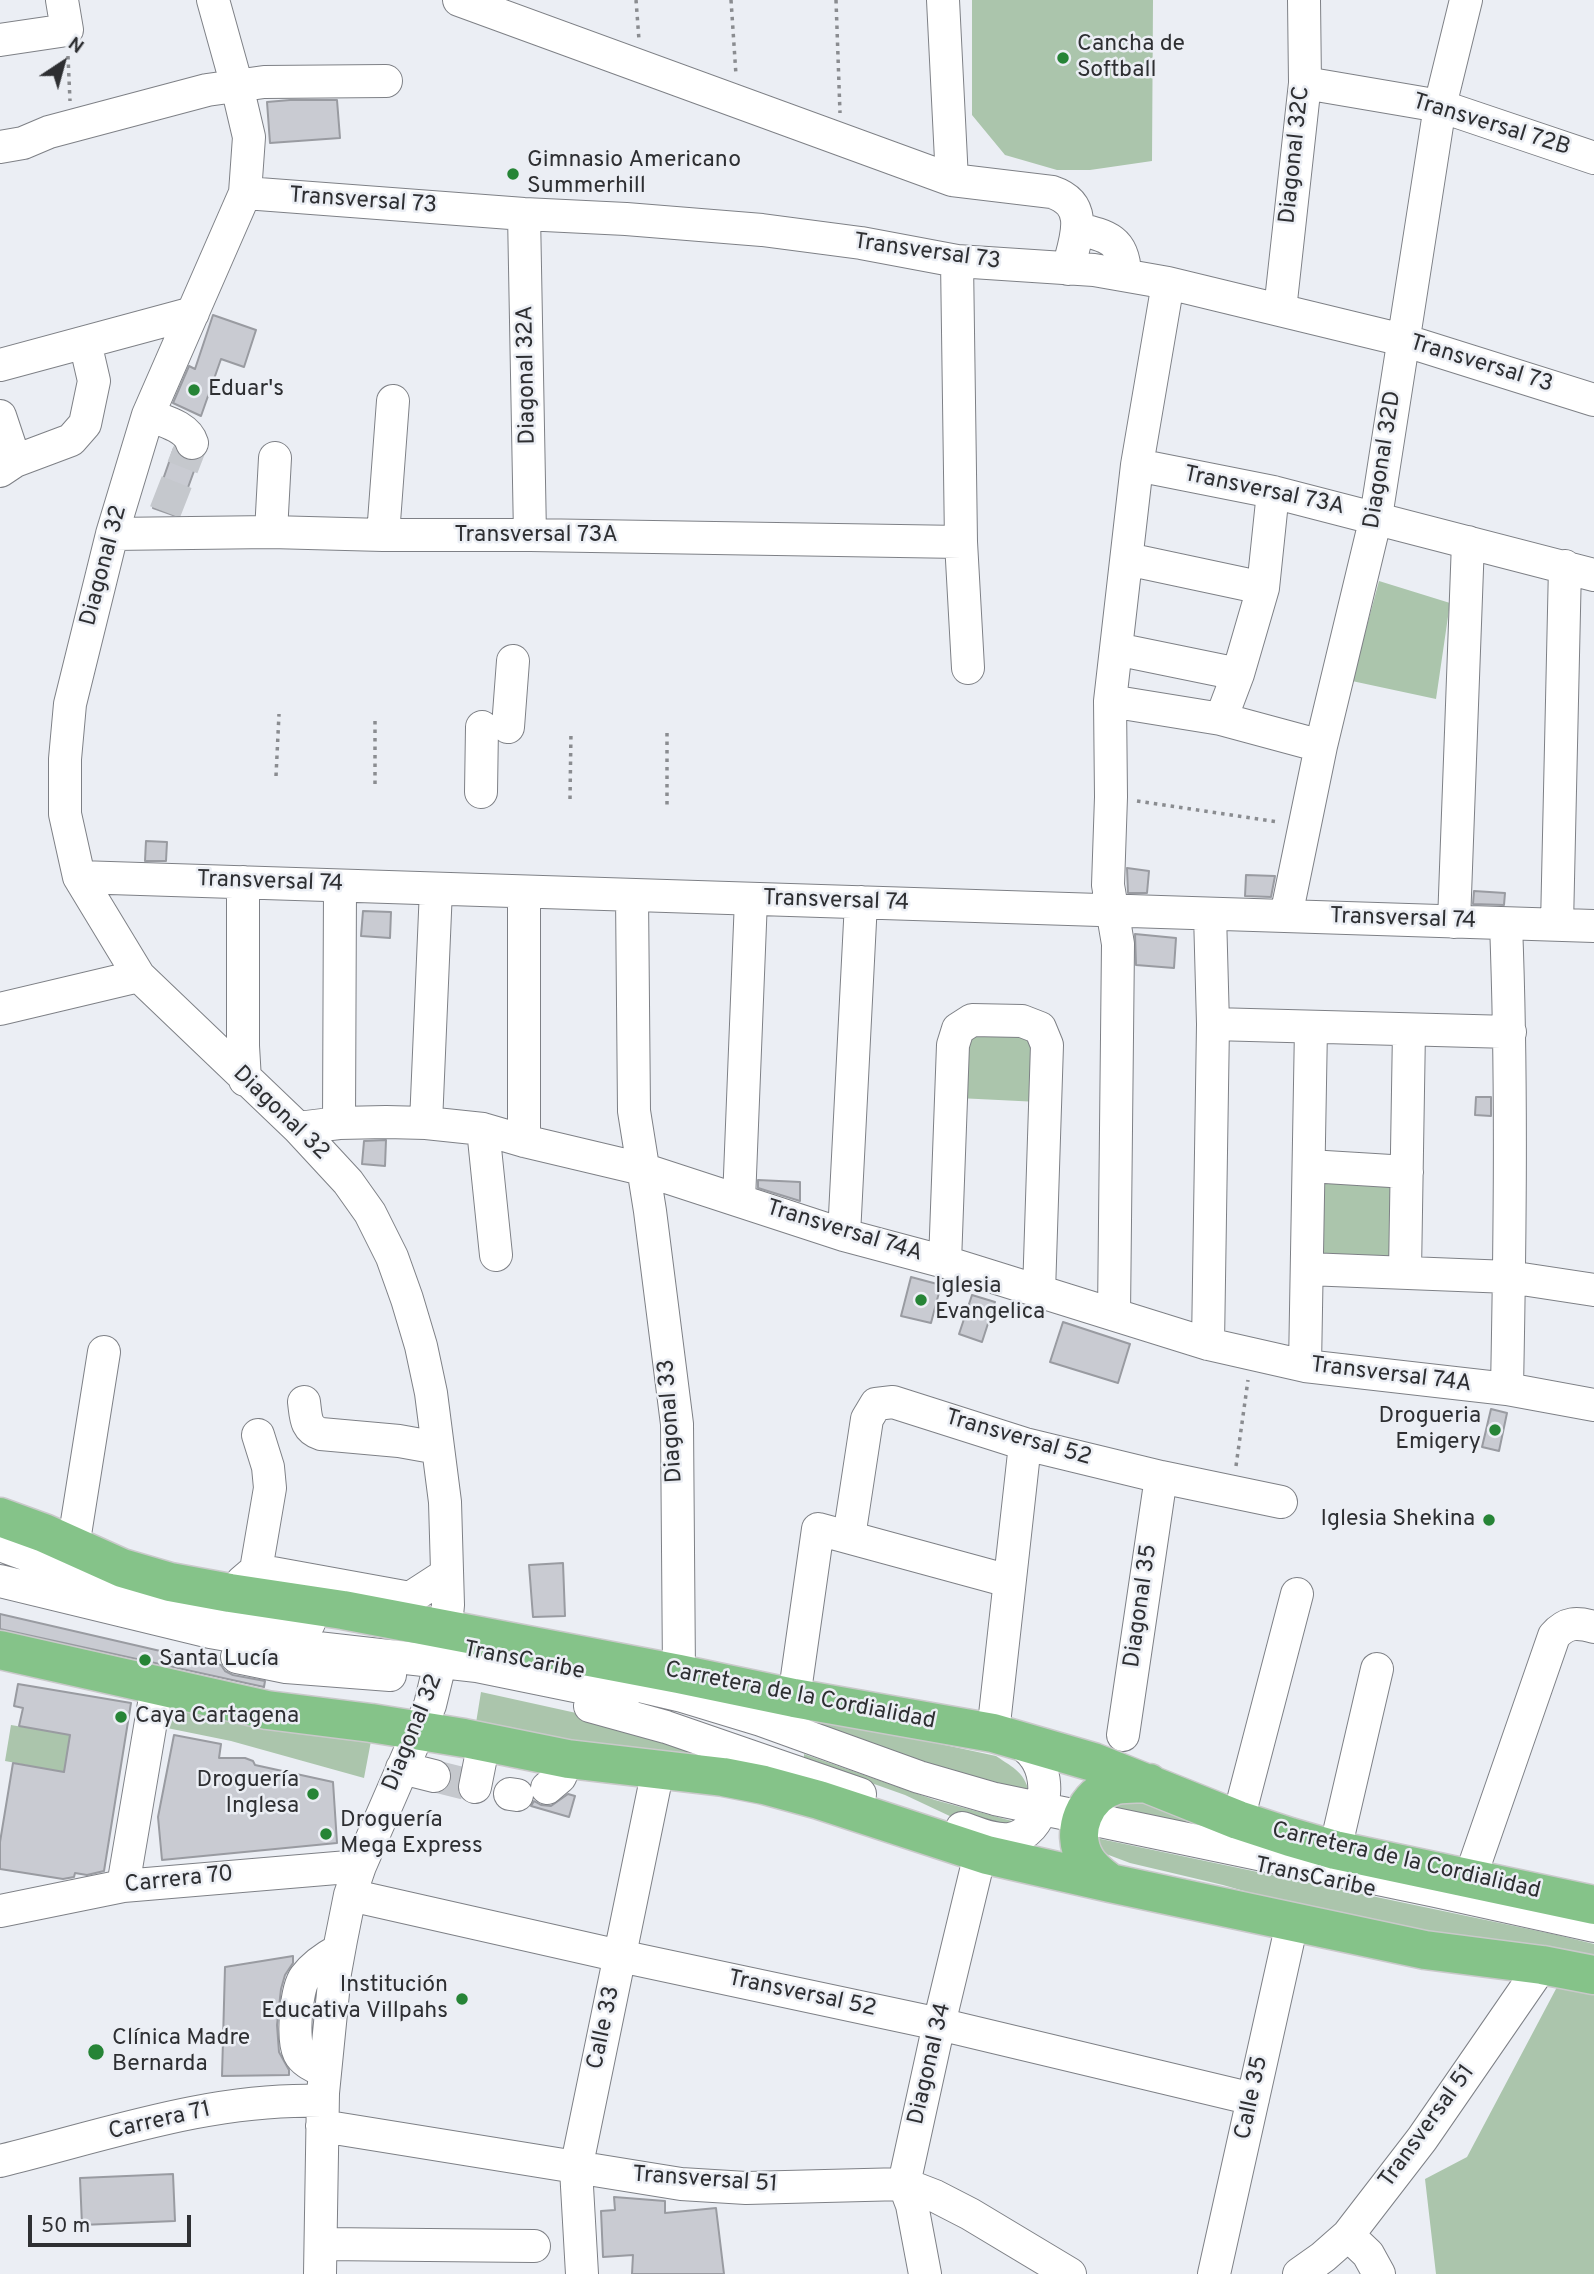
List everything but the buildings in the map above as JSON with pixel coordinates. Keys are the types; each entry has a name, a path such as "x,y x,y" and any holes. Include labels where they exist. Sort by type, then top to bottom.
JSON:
{"highway":[{"name":"Carretera de la Cordialidad","path":"0,1517 121,1568 147,1575 243,1581 343,1609 442,1654 678,1674 794,1698 993,1733 1063,1752 1149,1783 1238,1820 1335,1850 1594,1905"},
{"path":"1,1656 267,1710 484,1742 510,1785"},
{"path":"510,1785 723,1777 819,1800 984,1854"},
{"path":"1110,1883 1094,1871 1085,1858 1080,1844 1080,1823 1089,1804 1102,1792 1117,1785 1149,1783"},
{"path":"510,1785 655,1784 862,1833 984,1854 1292,1923 1425,1950 1542,1965 1594,1975"}],"street":[{"name":"Diagonal 32","path":"213,0 249,137 245,193 148,415 114,526 70,704 65,759 65,814 79,877 139,976 298,1128 348,1182 370,1213 392,1257 407,1299 431,1393 444,1502 447,1574 442,1654 420,1731 355,1880 339,1950 323,2100 321,2259"},
{"path":"459,0 952,180 1061,195 1075,208 1078,222 1068,270"},
{"path":"943,0 952,180"},
{"name":"Diagonal 32C","path":"1280,310 1305,83 1304,0"},
{"name":"Diagonal 32D","path":"1286,916 1321,746 1376,517 1440,106 1466,0"},
{"path":"0,40 64,15"},
{"path":"0,147 23,144 49,132 207,90 264,82 386,81"},
{"name":"Transversal 72B","path":"1305,83 1440,106 1594,158"},
{"name":"Transversal 73","path":"245,193 762,230 861,243 957,261 1094,270 1168,283 1403,340 1594,400"},
{"name":"Diagonal 32A","path":"524,215 530,535"},
{"path":"1078,229 1100,234 1115,243 1125,260 1125,275"},
{"path":"957,261 961,541 968,668"},
{"path":"1114,1314 1118,944 1108,885 1110,701 1137,465 1168,283"},
{"path":"0,365 193,313"},
{"path":"0,416 8,466 71,440 85,424 94,381 85,342"},
{"path":"383,535 393,401"},
{"path":"148,415 183,429 190,436 192,443"},
{"path":"271,532 275,458"},
{"name":"Transversal 73A","path":"1137,465 1273,492 1580,571"},
{"path":"1221,719 1238,674 1263,588 1273,492"},
{"path":"114,526 153,519 165,512"},
{"name":"Transversal 73A","path":"114,526 383,535 961,541"},
{"path":"1454,922 1468,542"},
{"path":"1127,559 1263,588"},
{"path":"1557,925 1580,571"},
{"path":"1116,649 1238,674"},
{"path":"481,792 513,661"},
{"path":"1110,701 1221,719 1321,746"},
{"name":"Transversal 74","path":"79,877 1594,926"},
{"path":"243,882 245,1080"},
{"path":"339,1123 340,886"},
{"path":"426,1123 436,889"},
{"path":"524,892 524,1141"},
{"name":"Diagonal 33","path":"632,895 634,1111 650,1211 677,1424 678,1674"},
{"path":"739,1200 751,899"},
{"path":"844,1235 861,902"},
{"path":"1208,1344 1213,1024 1210,914"},
{"path":"1506,924 1510,1032 1507,1389"},
{"path":"0,1009 139,976"},
{"path":"945,1262 953,1045 958,1029 972,1020 1022,1021 1040,1028 1047,1045 1039,1292"},
{"path":"1213,1024 1510,1032"},
{"path":"1305,1366 1311,1027"},
{"path":"1405,1272 1409,1030"},
{"name":"Transversal 74A","path":"298,1128 339,1123 426,1123 483,1129 642,1169 844,1235 945,1262 1208,1344 1305,1366 1507,1389 1594,1405"},
{"path":"483,1129 496,1255"},
{"path":"1308,1166 1407,1172"},
{"path":"1307,1269 1509,1277 1594,1290"},
{"path":"73,1547 104,1352"},
{"path":"304,1402 307,1423 312,1431 438,1448"},
{"name":"Transversal 52","path":"849,1537 867,1419 876,1404 893,1402 1025,1444 1281,1502"},
{"path":"258,1436 268,1467 270,1489 243,1581 410,1598 447,1574"},
{"path":"1025,1444 993,1733 1021,1743 1035,1758 1044,1775 1045,1795 1039,1814"},
{"name":"Diagonal 35","path":"1123,1735 1161,1476"},
{"path":"794,1698 818,1529 1009,1581"},
{"name":"TransCaribe","path":"0,1545 72,1573 156,1598 225,1612 371,1632 442,1654 474,1682 522,1690 666,1727 996,1839 1011,1839 1020,1835 1039,1814 1594,1939"},
{"name":"TransCaribe","path":"0,1581 210,1632 273,1643 442,1654"},
{"path":"1238,1820 1297,1594"},
{"name":"TransCaribe","path":"0,1604 258,1662 312,1670 442,1654"},
{"path":"1470,1878 1554,1636 1560,1629 1572,1623 1594,1627"},
{"path":"1335,1850 1377,1669"},
{"path":"123,1886 157,1686"},
{"path":"484,1742 510,1785"},
{"path":"402,1768 434,1776"},
{"name":"Calle 33","path":"582,2274 576,2169 655,1784"},
{"name":"TransCaribe","path":"1080,1823 1436,1891 1594,1926"},
{"name":"Diagonal 34","path":"925,2274 912,2205 904,2184 939,2024 984,1854"},
{"name":"Transversal 52","path":"355,1880 620,1956 939,2024 1253,2099"},
{"name":"Carrera 70","path":"0,1911 123,1886 355,1880"},
{"name":"Calle 35","path":"1214,2274 1292,1923"},
{"name":"Transversal 51","path":"1299,2274 1348,2235 1423,2140 1542,1965"},
{"name":"Transversal 51","path":"323,2100 576,2169 681,2184 746,2188 904,2184 970,2214 1070,2274"},
{"name":"Carrera 71","path":"0,2161 222,2107 323,2100"},
{"path":"1348,2235 1368,2254 1379,2274"},
{"path":"321,2259 534,2246"}],"path":[{"path":"636,0 642,66"},
{"path":"731,0 737,102"},
{"path":"836,0 841,139"},
{"path":"64,15 72,126"},
{"path":"276,776 279,714"},
{"path":"375,720 375,784"},
{"path":"570,799 571,731"},
{"path":"667,733 667,806"},
{"path":"1124,800 1290,824"},
{"path":"1232,1492 1252,1354"}],"green space":[{"name":"Cancha de Softball","path":"972,0 1153,0 1152,161 1090,170 1057,170 1005,155 972,115"},
{"path":"1379,581 1450,603 1436,699 1352,681"},
{"path":"961,1034 1041,1038 1039,1102 958,1098"},
{"path":"1316,1173 1399,1175 1397,1259 1316,1253"},
{"path":"481,1692 608,1720 799,1782 475,1729"},
{"path":"769,1707 996,1756 1022,1776 1030,1796 939,1776"},
{"path":"175,1708 371,1741 364,1778 231,1741 167,1728"},
{"path":"11,1725 70,1735 64,1772 5,1761"},
{"path":"804,1754 935,1800 1023,1824 988,1834 905,1795 804,1759"},
{"path":"1134,1799 1290,1851 1102,1813 1113,1805"},
{"path":"1096,1838 1594,1944 1594,1965 1352,1922 1223,1885 1130,1863 1106,1854"},
{"path":"1557,1987 1594,1995 1594,2274 1436,2274 1425,2179 1467,2157"}],"tunnel":[{"path":"165,512 192,443"},
{"path":"434,1776 466,1784"}],"place":[{"name":"Cancha de Softball","path":"1063,58"},
{"name":"Gimnasio Americano Summerhill","path":"513,174"},
{"name":"Eduar's","path":"194,390"},
{"name":"Iglesia Evangelica","path":"921,1300"},
{"name":"Drogueria Emigery","path":"1495,1430"},
{"name":"Iglesia Shekina","path":"1489,1520"},
{"name":"Santa Lucía","path":"145,1660"},
{"name":"Caya Cartagena","path":"121,1717"},
{"name":"Droguería Inglesa","path":"313,1794"},
{"name":"Droguería Mega Express","path":"326,1834"},
{"name":"Institución Educativa Villpahs","path":"462,1999"},
{"name":"Clínica Madre Bernarda","path":"96,2052"}]}
